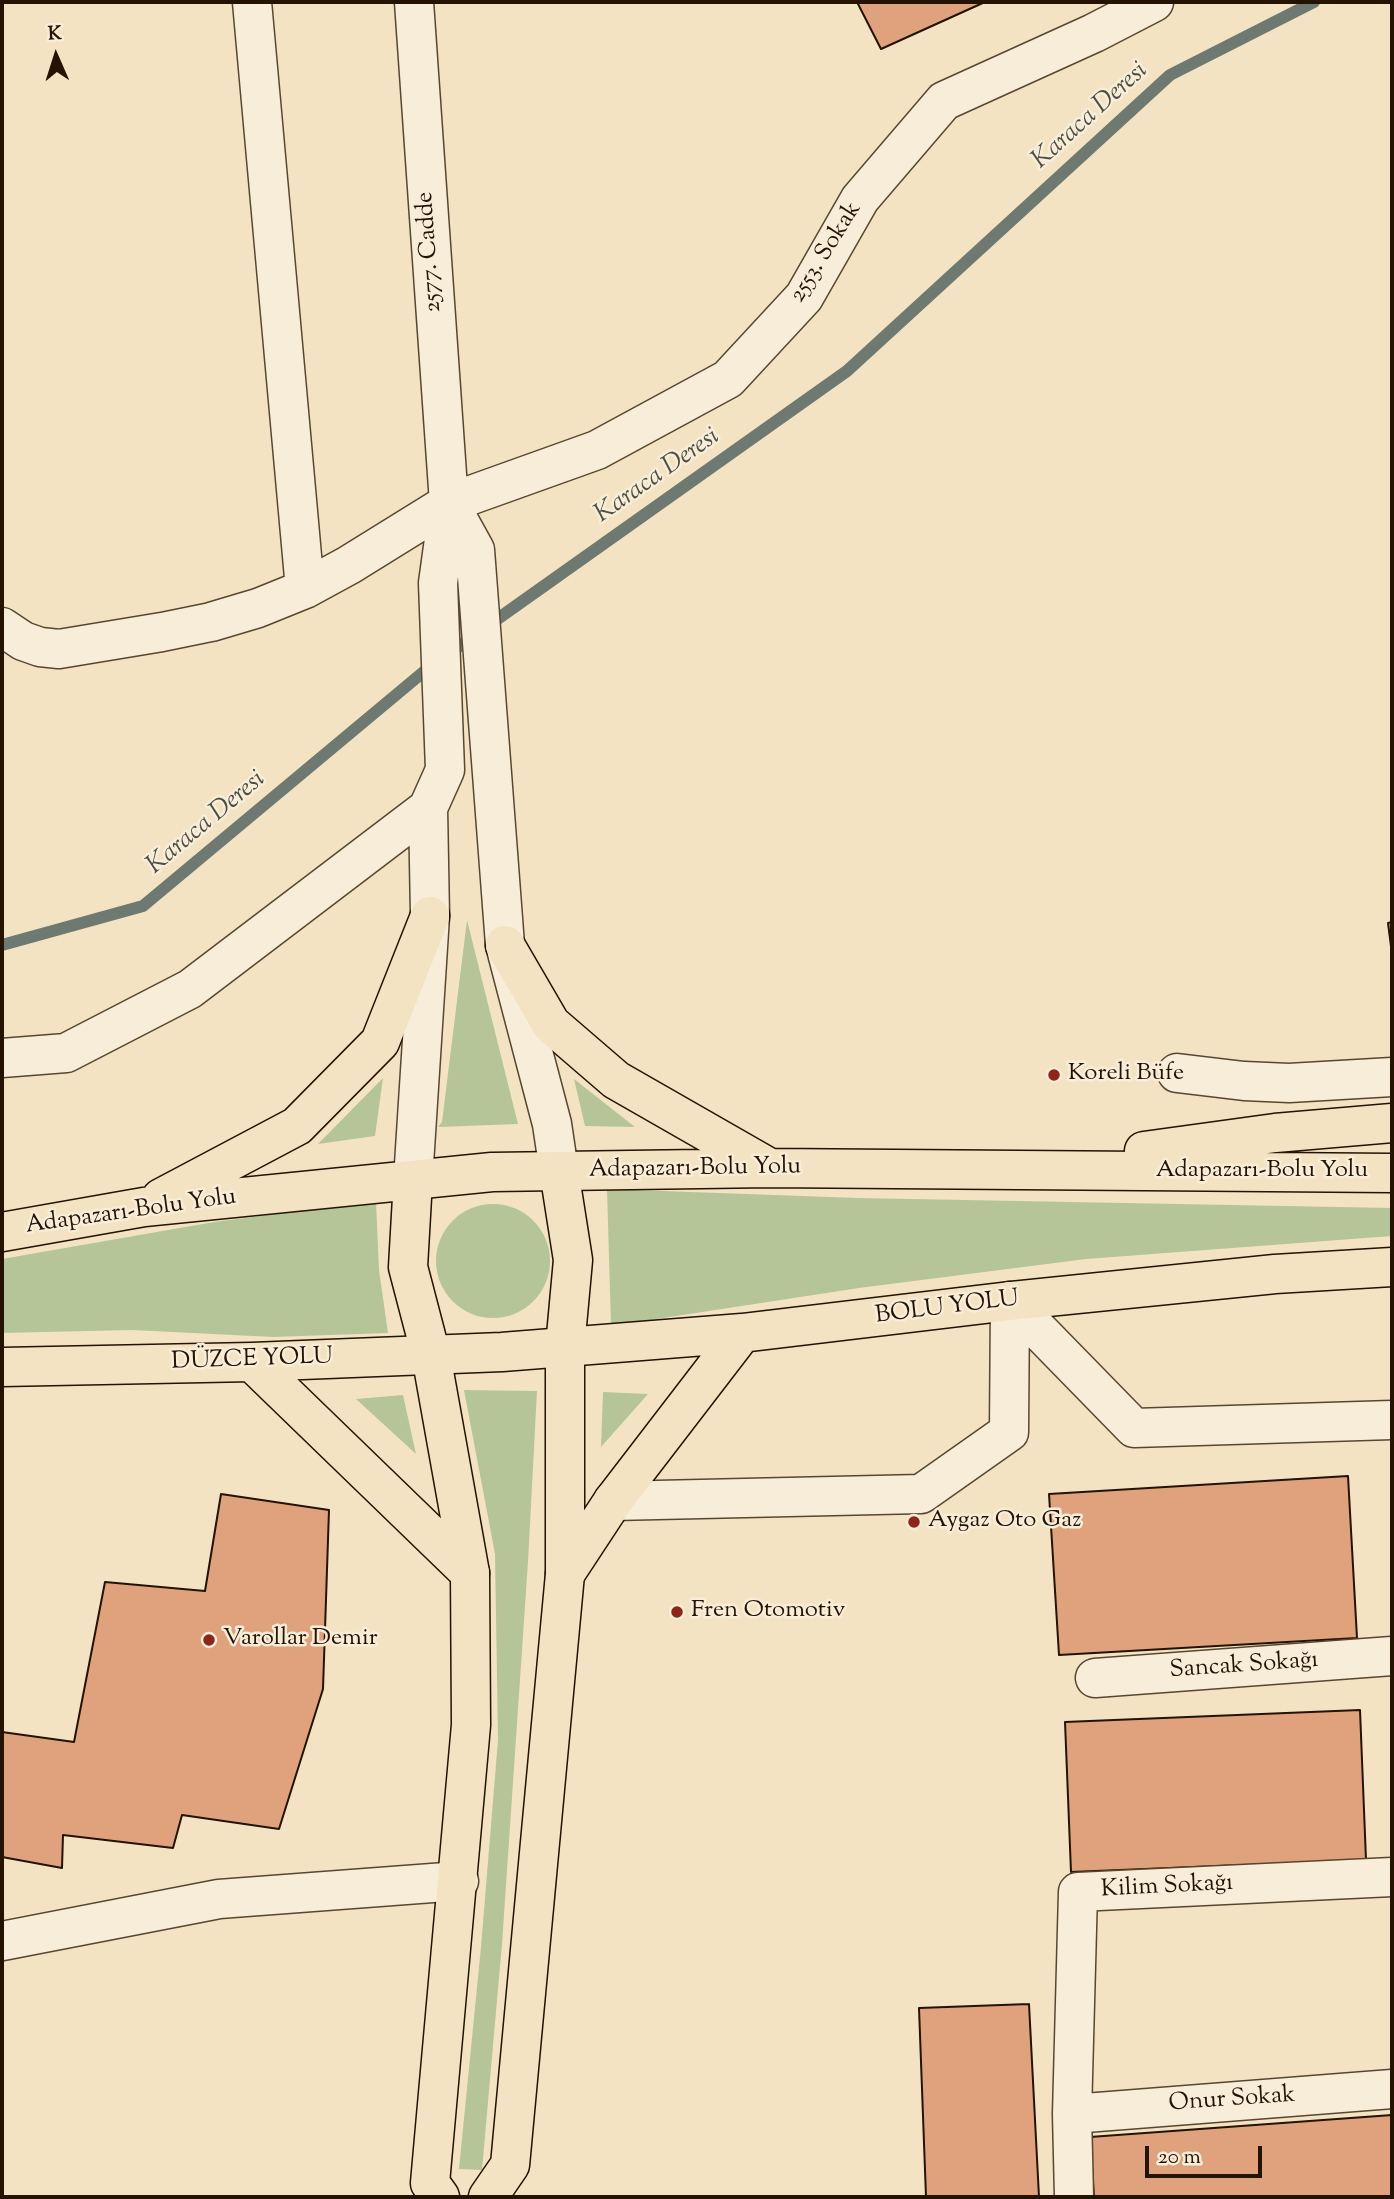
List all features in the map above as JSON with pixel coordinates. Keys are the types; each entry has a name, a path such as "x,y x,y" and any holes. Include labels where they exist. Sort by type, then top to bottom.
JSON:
{"main road":[{"path":"144,1207 297,1126 307,1117 380,1042 430,916"},
{"path":"505,945 551,1024 616,1080 770,1168"},
{"path":"1018,1170 1275,1133 1392,1123"},
{"name":"Adapazarı-Bolu Yolu","path":"2,1232 144,1207 492,1172 770,1168 1392,1172"},
{"path":"488,2197 510,2165 565,1573 565,1347 573,1260 559,1171"},
{"path":"413,1180 408,1267 431,1355 470,1573 471,1726 459,1881 429,2183 440,2197"},
{"name":"BOLU YOLU","path":"502,1352 742,1333 1010,1301 1275,1274 1392,1267"},
{"path":"1275,1274 1392,1286"},
{"path":"565,1573 613,1501 742,1333"},
{"name":"DÜZCE YOLU","path":"2,1367 252,1362 502,1352"},
{"path":"252,1362 470,1573"}],"street":[{"path":"252,2 305,589"},
{"name":"2577. Cadde","path":"414,2 449,503"},
{"name":"2553. Sokak","path":"2,627 23,641 40,647 59,649 211,622 258,608 305,589 349,565 449,503 597,450 728,379 804,297 860,199 943,101 1094,33 1154,2"},
{"path":"449,503 475,550 505,945 551,1124 559,1171"},
{"path":"413,1180 430,916 428,808 445,770 438,583 449,503"},
{"path":"2,1058 66,1053 190,989 428,808"},
{"path":"1177,1073 1289,1083 1392,1077"},
{"path":"1010,1301 1134,1428 1392,1420"},
{"path":"613,1501 921,1494 1009,1432 1010,1301"},
{"name":"Sancak Sokağı","path":"1096,1678 1392,1656"},
{"name":"Kilim Sokağı","path":"1074,2197 1072,2114 1078,1892 1392,1877"},
{"path":"2,1941 219,1899 459,1881"},
{"name":"Onur Sokak","path":"1072,2114 1392,2089"}],"green space":[{"path":"467,920 518,1124 438,1127 442,1122"},
{"path":"383,1078 375,1136 318,1144"},
{"path":"574,1079 635,1127 585,1126"},
{"path":"607,1189 858,1198 1392,1208 1392,1236 1086,1259 859,1288 611,1326"},
{"path":"376,1201 379,1270 388,1333 273,1337 132,1330 2,1333 2,1259 214,1222"},
{"path":"493,1204 515,1208 525,1213 541,1229 546,1239 550,1261 546,1283 541,1293 525,1309 515,1314 493,1318 471,1314 461,1309 445,1293 440,1283 436,1261 440,1239 445,1229 461,1213 471,1208"},
{"path":"464,1390 537,1391 502,1944 482,2170 459,2169 498,1740 495,1554"},
{"path":"603,1392 648,1394 601,1447"},
{"path":"403,1395 416,1454 356,1399"}],"building":[{"path":"857,2 985,2 881,49"},
{"path":"1392,922 1392,954 1388,923"},
{"path":"1348,1476 1357,1638 1059,1655 1049,1494"},
{"name":"Varollar Demir","path":"221,1494 329,1510 323,1689 279,1829 182,1815 173,1848 63,1835 62,1868 2,1857 2,1732 74,1742 105,1582 205,1591"},
{"path":"1360,1710 1366,1860 1071,1872 1065,1722"},
{"path":"1029,2004 1039,2197 926,2197 919,2008"},
{"path":"1392,2115 1392,2197 1094,2197 1090,2137"}],"waterway":[{"name":"Karaca Deresi","path":"2,945 143,906 427,669 847,371 1170,75 1314,2"}],"place":[{"name":"Koreli Büfe","path":"1054,1075"},
{"name":"Aygaz Oto Gaz","path":"914,1522"},
{"name":"Fren Otomotiv","path":"677,1612"},
{"name":"Varollar Demir","path":"209,1640"}]}
